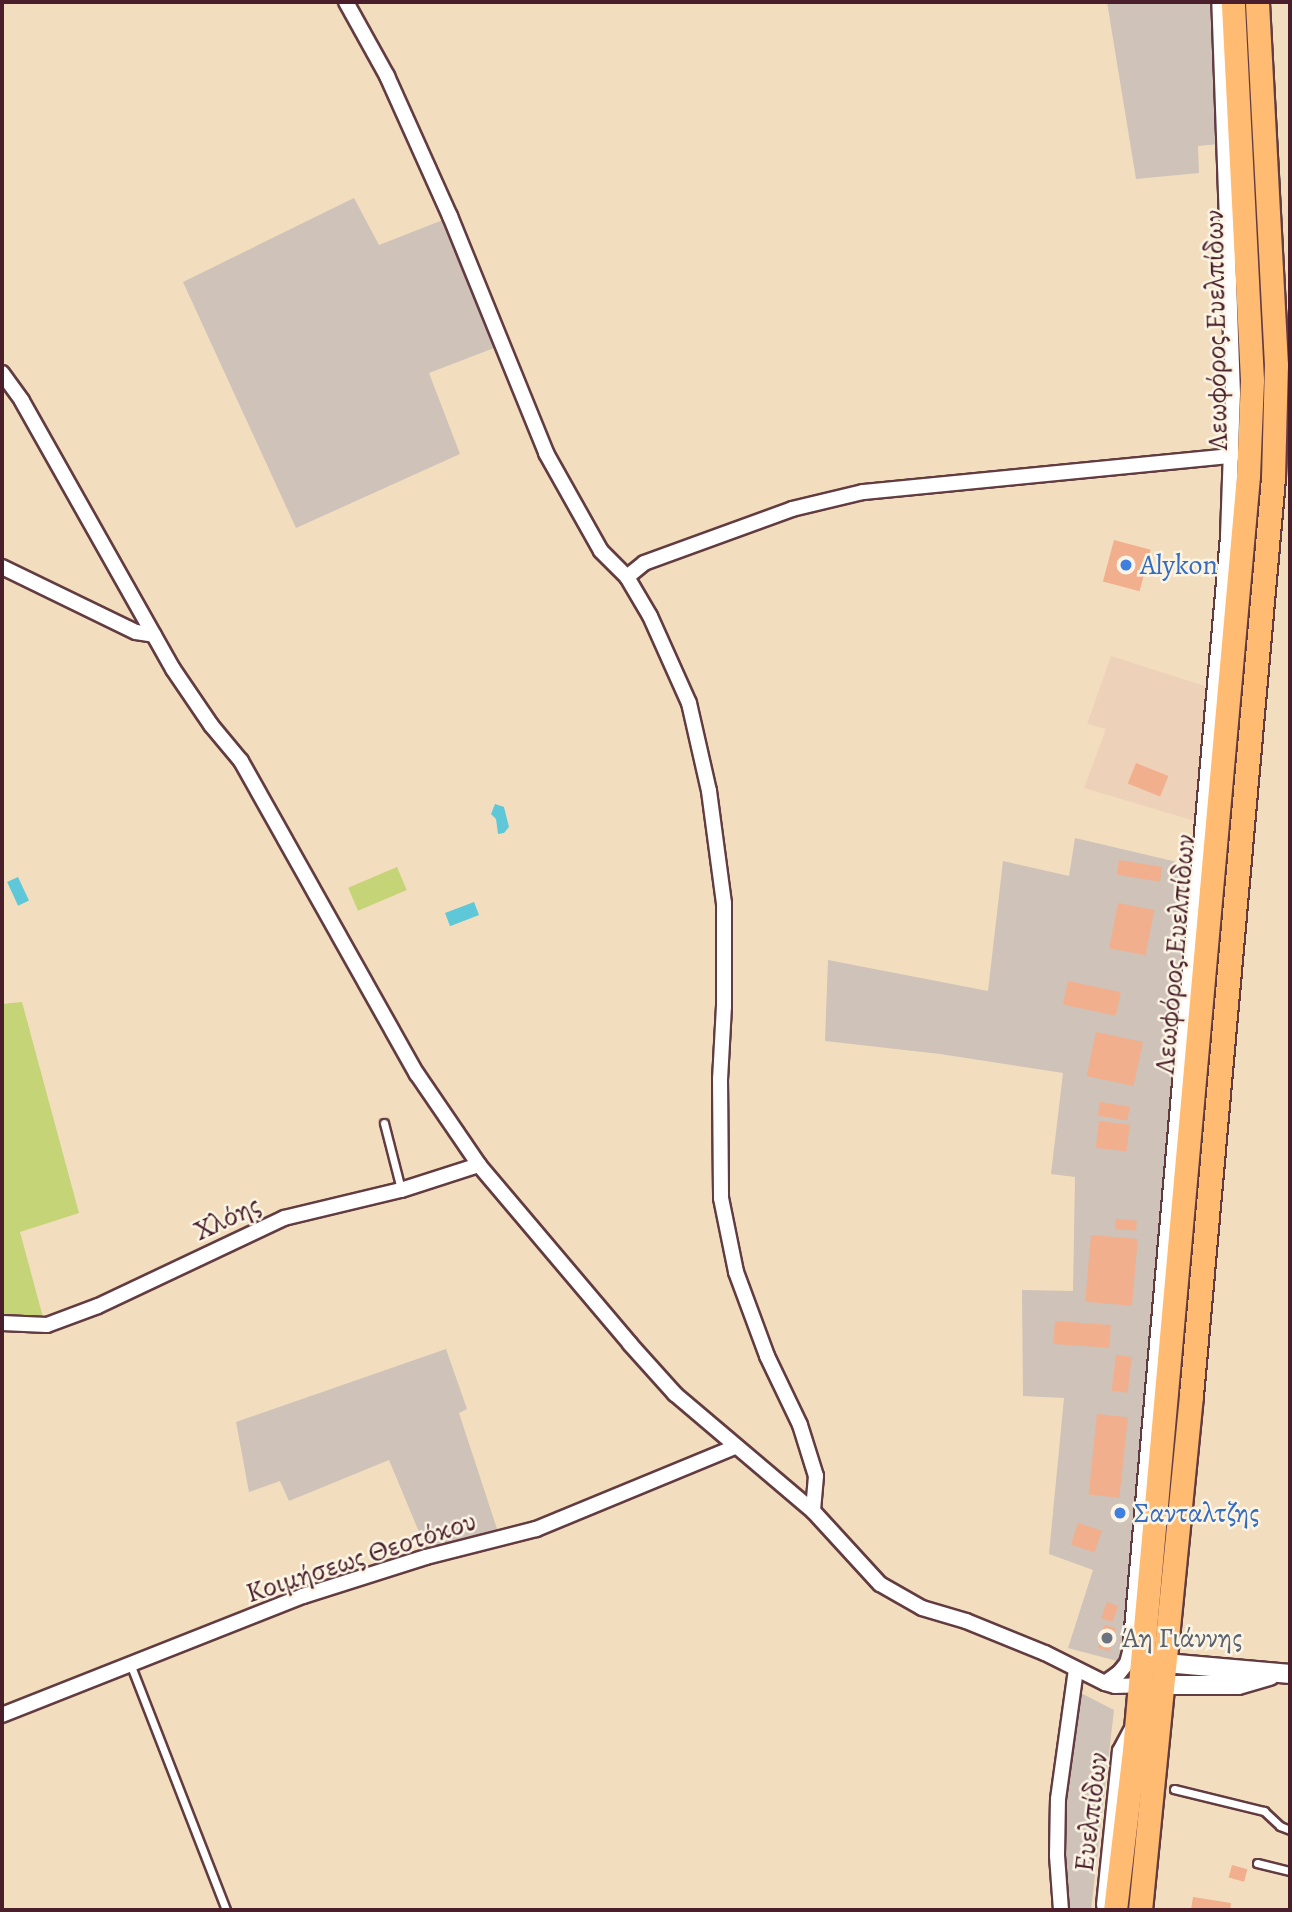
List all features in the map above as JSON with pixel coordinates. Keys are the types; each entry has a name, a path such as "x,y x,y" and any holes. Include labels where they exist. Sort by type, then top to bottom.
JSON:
{"main road":[{"name":"Λεωφόρος Ευελπίδων","path":"1115,1910 1139,1685 1252,421 1233,2"},
{"name":"Λεωφόρος Ευελπίδων","path":"1140,1910 1165,1674 1273,478 1276,365 1257,2"}],"street":[{"path":"346,2 387,76 450,216 546,453 600,551 627,577 650,617 689,703 709,792 724,903 724,1006 720,1079 721,1198 736,1272 767,1356 800,1425 816,1476 813,1511"},
{"path":"1105,1682 1127,1663 1130,1652 1193,950 1233,456 1228,191 1219,2"},
{"path":"2,373 22,401 173,669 211,725 241,761 417,1074 479,1165 675,1394 813,1511 880,1584 906,1600 1045,1653 1076,1670 1115,1686 1139,1685 1165,1674"},
{"path":"627,577 644,563 792,509 863,492 1233,456"},
{"path":"2,567 136,632 154,635"},
{"name":"Χλόης","path":"2,1323 47,1325 98,1306 284,1218 401,1190 479,1165"},
{"name":"Κοιμήσεως Θεοτόκου","path":"2,1715 303,1596 426,1557 536,1529 735,1447"},
{"path":"1141,1660 1165,1674 1238,1685 1285,1674"},
{"path":"1061,1910 1057,1855 1058,1799 1076,1670"},
{"name":"Ευελπίδων","path":"1104,1910 1120,1751 1135,1722"}],"lane":[{"path":"384,1123 401,1190"},
{"path":"131,1666 226,1910"},
{"path":"1174,1789 1264,1811 1280,1826 1290,1830"},
{"path":"1257,1863 1290,1871"}],"shaded area":[{"path":"1107,2 1213,2 1219,144 1198,146 1199,173 1136,179"},
{"path":"354,198 379,245 443,220 494,348 429,373 460,454 296,528 183,282"},
{"path":"1111,656 1208,687 1198,822 1084,788 1106,729 1087,724"},
{"path":"1075,838 1194,866 1121,1662 1068,1648 1093,1570 1049,1554 1064,1398 1023,1396 1022,1290 1073,1291 1075,1177 1051,1174 1063,1073 940,1054 825,1041 828,960 988,991 1003,861 1069,876"},
{"path":"446,1349 467,1409 459,1413 498,1532 427,1551 389,1460 289,1501 280,1481 249,1492 236,1422"},
{"path":"1071,1688 1114,1710 1091,1910 1066,1910 1062,1848"}],"green space":[{"path":"397,867 407,890 358,911 348,888"},
{"path":"22,1002 79,1213 20,1232 44,1321 2,1319 2,1004"}],"water":[{"path":"495,804 504,807 509,827 504,833 498,834 496,819 491,814"},
{"path":"18,877 29,901 18,906 7,882"},
{"path":"474,902 479,915 450,926 445,913"}],"building":[{"path":"1114,540 1151,550 1140,591 1103,582"},
{"path":"1136,763 1168,776 1160,797 1128,783"},
{"path":"1119,860 1162,867 1160,882 1117,875"},
{"path":"1118,903 1154,910 1146,955 1109,948"},
{"path":"1068,981 1121,992 1116,1016 1063,1004"},
{"path":"1096,1032 1143,1042 1134,1086 1087,1076"},
{"path":"1100,1102 1130,1107 1127,1121 1098,1116"},
{"path":"1099,1121 1130,1125 1126,1152 1096,1148"},
{"path":"1116,1219 1137,1221 1136,1231 1115,1229"},
{"path":"1091,1235 1138,1239 1132,1306 1085,1302"},
{"path":"1055,1321 1111,1325 1109,1348 1053,1344"},
{"path":"1116,1355 1132,1357 1127,1393 1112,1391"},
{"path":"1097,1414 1128,1417 1119,1498 1089,1495"},
{"path":"1078,1523 1102,1531 1095,1553 1071,1545"},
{"path":"1107,1602 1118,1606 1112,1622 1101,1618"},
{"name":"Άη Γιάννης","path":"1104,1625 1116,1628 1110,1651 1098,1648"},
{"path":"1232,1865 1247,1869 1244,1882 1229,1878"},
{"path":"1193,1897 1231,1903 1230,1910 1191,1910"}],"place":[{"name":"Alykon","path":"1126,565"},
{"name":"Σανταλτζης","path":"1120,1513"},
{"name":"Άη Γιάννης","path":"1107,1638"}]}
